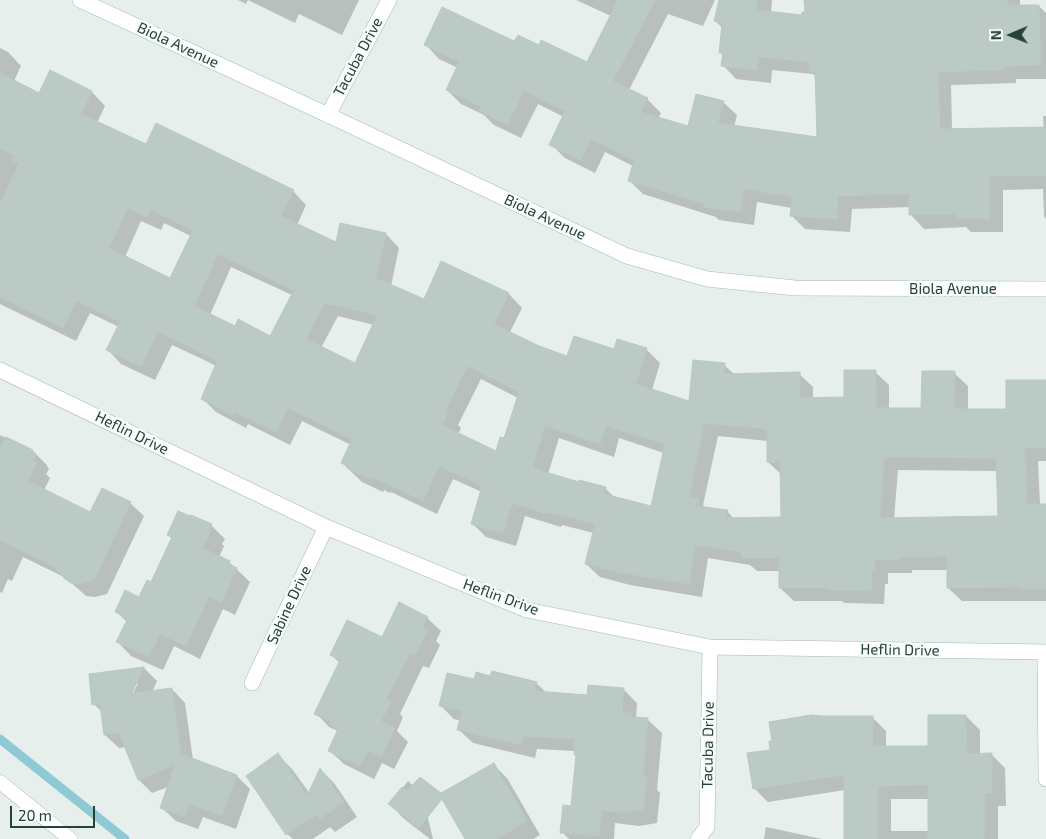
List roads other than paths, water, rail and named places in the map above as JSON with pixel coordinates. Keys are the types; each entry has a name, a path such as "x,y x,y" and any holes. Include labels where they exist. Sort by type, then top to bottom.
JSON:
{"street":[{"name":"Biola Avenue","path":"80,0 627,256 706,278 795,288 1046,289"},
{"name":"Tacuba Drive","path":"328,115 389,0"},
{"name":"Heflin Drive","path":"0,370 326,527 527,610 710,647 1045,652"},
{"name":"Sabine Drive","path":"252,683 326,527"},
{"name":"Tacuba Drive","path":"698,839 707,827 710,647"},
{"path":"1045,652 1046,779"}],"lane":[{"path":"0,782 70,839"}],"waterway":[{"path":"0,739 125,839"}]}
